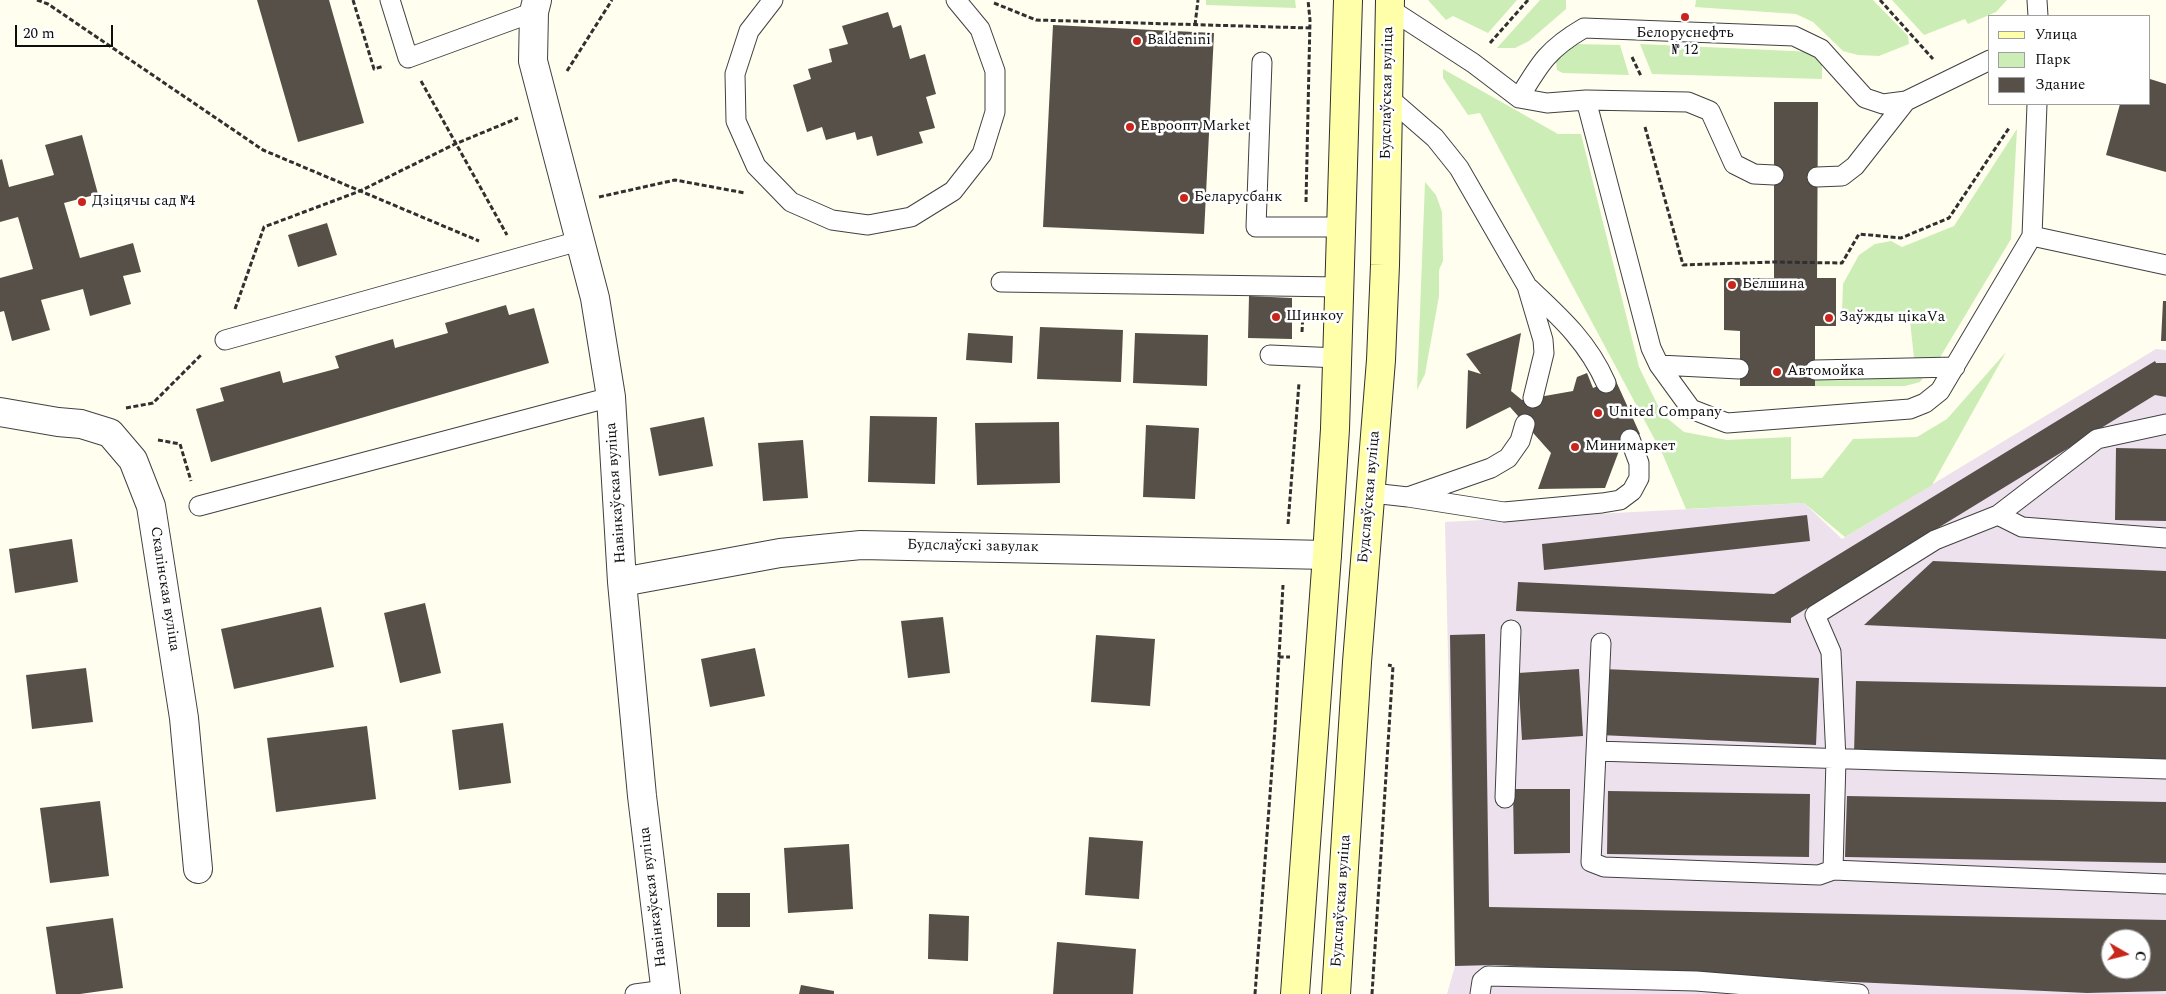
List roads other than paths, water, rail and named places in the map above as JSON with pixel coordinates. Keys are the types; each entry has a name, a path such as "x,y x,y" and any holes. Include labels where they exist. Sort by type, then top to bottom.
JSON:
{"main road":[{"path":"1295,994 1327,555 1338,358 1348,0"},
{"name":"Будслаўская вуліца","path":"1336,994 1381,341 1389,98 1390,4"}],"street":[{"name":"Навінкаўская вуліца","path":"535,6 533,61 595,298 611,396 622,582 642,796 665,992"},
{"name":"Скалінская вуліца","path":"0,412 81,424 110,433 133,460 151,506 184,718 198,869"},
{"name":"Будслаўскі завулак","path":"622,582 780,553 861,545 1285,552 1327,555"}],"lane":[{"path":"390,0 408,58 535,6"},
{"path":"773,0 749,31 735,74 736,121 756,166 791,202 832,220 868,225 911,217 953,191 982,154 995,112 995,71 980,29 956,0"},
{"path":"2037,0 2038,15"},
{"path":"1390,4 1519,98 1547,103 1586,100 1688,102 1710,111 1734,164 1754,174 1774,175"},
{"path":"1519,98 1543,59 1562,41 1584,28 1794,36 1820,49 1865,98 1883,104 1906,101 1953,80 1988,61"},
{"path":"1262,62 1256,227 1342,226"},
{"path":"1389,98 1435,138 1459,168 1527,286 1544,353 1533,398"},
{"path":"1586,100 1652,348 1659,365 1691,409 1727,423 1910,409 1925,403 1940,390 2032,236 2037,105"},
{"path":"1818,177 1842,176 1855,166 1906,101"},
{"path":"2032,236 2166,265"},
{"path":"225,340 579,241"},
{"path":"1001,282 1340,287"},
{"path":"1527,286 1575,332 1598,364 1606,382"},
{"path":"1270,355 1338,358"},
{"path":"1659,365 1739,369"},
{"path":"1815,370 1955,367"},
{"path":"199,506 611,396"},
{"path":"1408,497 1492,468 1508,458 1520,441 1525,424"},
{"path":"1834,870 1836,759 1831,652 1815,615 1936,540 1998,515 2097,439 2166,424"},
{"path":"1372,493 1504,512 1620,500 1632,491 1639,478 1639,462 1630,439"},
{"path":"1998,515 2022,527 2166,538"},
{"path":"1504,798 1511,630"},
{"path":"1601,642 1591,862 1604,867 1818,875 1834,870 2166,884"},
{"path":"1596,751 2166,769"},
{"path":"1480,994 1482,981 1488,976 1696,981 1859,994"},
{"path":"635,994 665,992"}],"place":[{"name":"Белоруснефть № 12","path":"1685,17"},
{"name":"Baldenini","path":"1137,41"},
{"name":"Евроопт Market","path":"1130,127"},
{"name":"Беларусбанк","path":"1184,198"},
{"name":"Дзіцячы сад №4","path":"82,202"},
{"name":"Белшина","path":"1732,285"},
{"name":"Шинкоу","path":"1276,317"},
{"name":"Заўжды цікаVа","path":"1829,318"},
{"name":"Автомойка","path":"1777,372"},
{"name":"United Company","path":"1598,413"},
{"name":"Минимаркет","path":"1575,447"}]}
